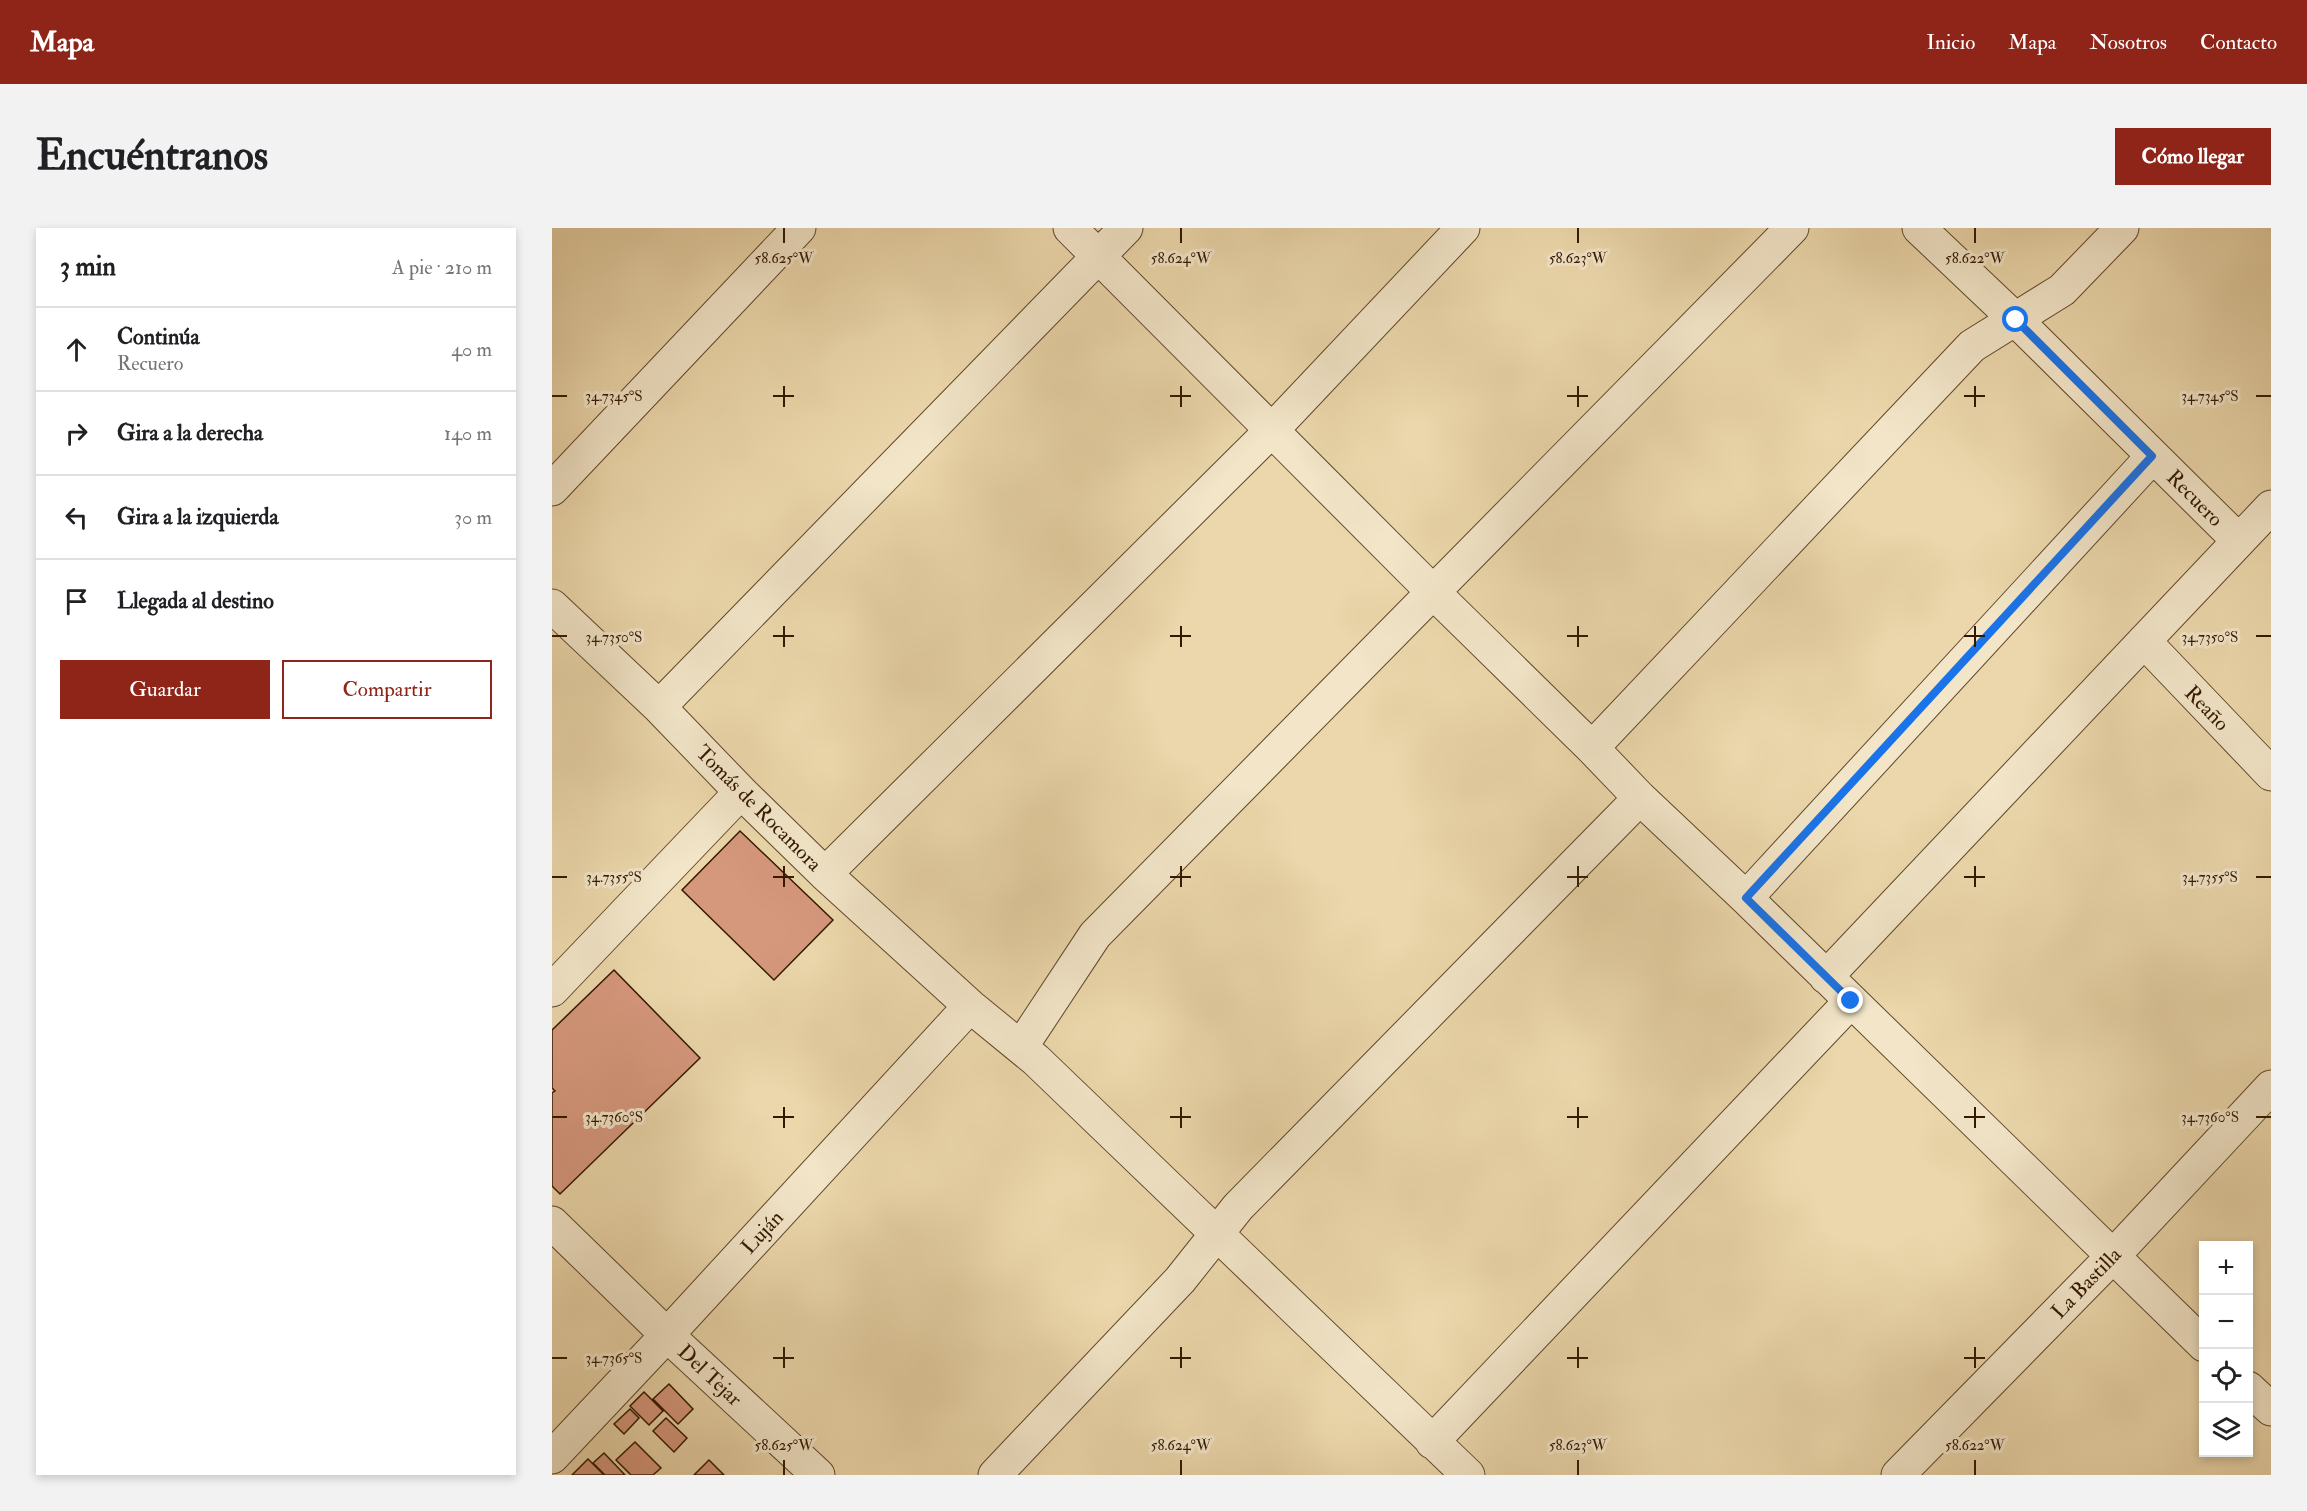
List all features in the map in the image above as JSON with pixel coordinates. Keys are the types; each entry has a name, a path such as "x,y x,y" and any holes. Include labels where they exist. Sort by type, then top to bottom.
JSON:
{"street":[{"path":"552,489 799,228"},
{"path":"1070,228 1640,798 1746,898 2199,1340"},
{"path":"659,707 1126,228"},
{"path":"825,874 1273,429 1463,228"},
{"path":"1021,1047 1095,935 1792,228"},
{"name":"Recuero","path":"1919,228 2016,320 2239,541"},
{"path":"1592,748 1972,346 2062,290 2122,228"},
{"path":"1746,898 2152,456"},
{"path":"1826,977 2271,507"},
{"name":"Tomás de Rocamora","path":"552,606 659,707 825,874 970,1006 1021,1047 1468,1475"},
{"name":"Reaño","path":"2144,641 2271,774"},
{"path":"552,990 741,792"},
{"path":"994,1475 1180,1280 1238,1207 1640,798"},
{"path":"1432,1442 1851,1001"},
{"name":"Luján","path":"552,1457 970,1006"},
{"name":"La Bastilla","path":"1898,1475 2112,1257 2271,1087"},
{"name":"Del Tejar","path":"552,1223 667,1335 818,1475"},
{"path":"2253,1393 2271,1409"}],"building":[{"path":"740,831 833,920 774,980 682,890"},
{"path":"614,970 700,1058 560,1194 552,1186 552,1093 555,1091 552,1088 552,1030"},
{"path":"669,1384 693,1409 678,1424 653,1399"},
{"path":"644,1392 663,1411 649,1425 630,1406"},
{"path":"630,1409 639,1418 624,1434 614,1424"},
{"path":"666,1418 687,1438 674,1452 653,1431"},
{"path":"635,1442 661,1468 653,1475 631,1475 616,1460"},
{"path":"604,1453 625,1475 605,1475 593,1463"},
{"path":"588,1459 604,1475 572,1475"},
{"path":"709,1460 724,1475 694,1475"}],"route":[{"path":"1851,1001 1746,898 2152,456 2016,320"}]}
